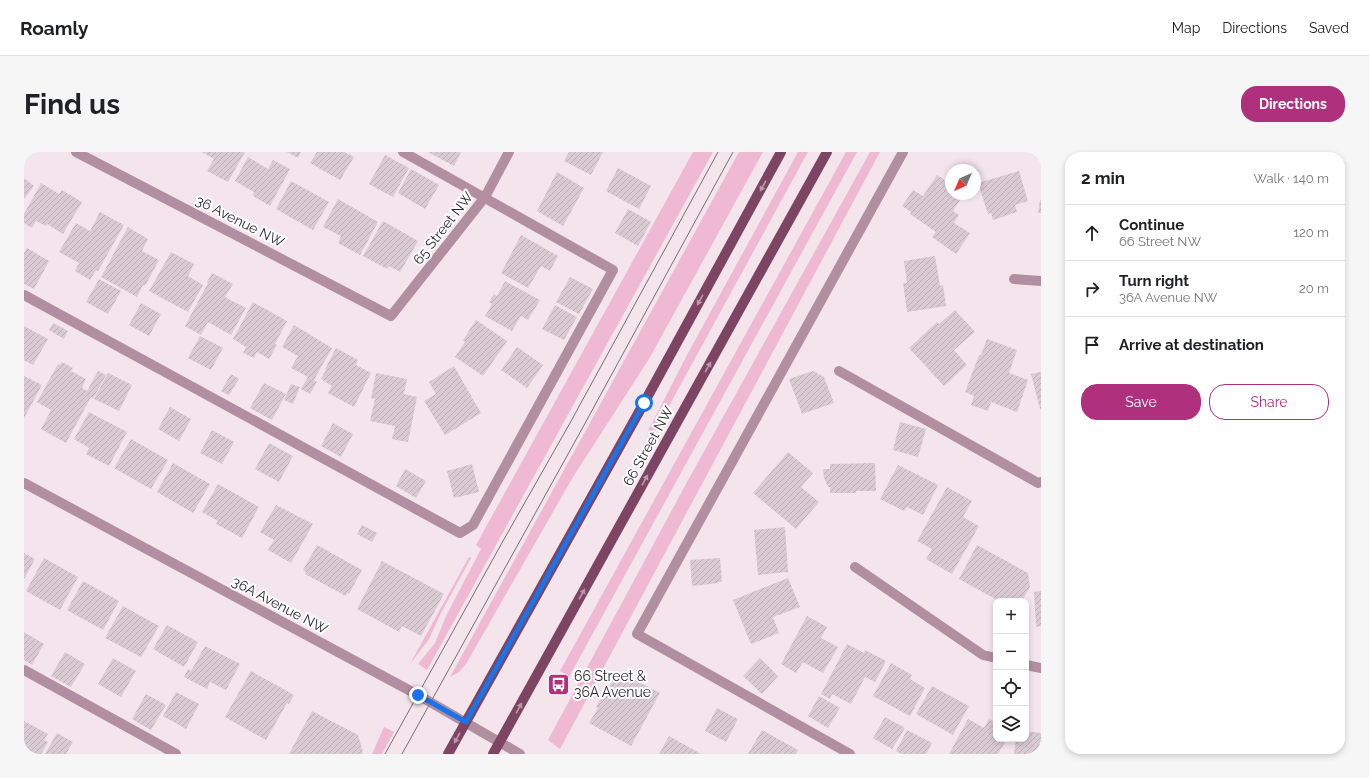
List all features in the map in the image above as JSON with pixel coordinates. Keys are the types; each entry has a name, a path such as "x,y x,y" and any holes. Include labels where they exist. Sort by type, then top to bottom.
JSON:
{"main road":[{"name":"66 Street NW","path":"448,754 644,403 781,152"},
{"name":"66 Street NW","path":"493,754 828,152"}],"street":[{"name":"36 Avenue NW","path":"76,152 391,316"},
{"path":"24,295 460,533 473,525 613,270 403,152"},
{"name":"65 Street NW","path":"391,316 485,197 509,152"},
{"path":"850,754 638,634 903,152"},
{"path":"1014,279 1041,281"},
{"path":"840,371 1038,483 1041,482"},
{"name":"36A Avenue NW","path":"24,483 418,695 520,754"},
{"path":"854,567 983,655 993,657"},
{"path":"1029,666 1041,668"},
{"path":"24,670 176,754"}],"shaded area":[{"path":"693,152 713,152 427,670 418,664 435,643 446,616 481,549 476,545"},
{"path":"739,152 763,152 649,359 573,477 466,664 459,672 450,677"},
{"path":"798,152 808,152 652,437 647,433 687,355"},
{"path":"846,152 857,152 569,677 560,671"},
{"path":"870,152 880,152 560,749 548,740 687,482"},
{"path":"469,557 471,558 441,613 429,639 410,664"},
{"path":"384,727 394,732 382,754 372,754"}],"building":[{"path":"202,152 245,152 228,182 207,171 214,159"},
{"path":"287,152 301,152 298,158"},
{"path":"317,152 344,152 354,157 340,180 310,163"},
{"path":"428,152 461,152 454,166"},
{"path":"569,152 603,152 591,175 564,161"},
{"path":"385,155 409,168 393,197 369,184"},
{"path":"248,157 268,169 273,160 290,169 270,206 253,196 254,192 235,181"},
{"path":"618,168 651,186 639,209 606,191"},
{"path":"411,169 439,185 425,209 398,193"},
{"path":"1019,171 1028,201 1015,205 1017,212 993,220 991,213 988,214 981,192 981,182"},
{"path":"557,172 584,188 563,226 537,211"},
{"path":"937,175 945,180 945,200 960,200 953,211 959,215 954,223 970,233 956,254 932,237 936,232 910,214 911,212 902,206 913,190 923,196"},
{"path":"24,178 34,186 24,199"},
{"path":"291,181 329,202 313,230 276,209"},
{"path":"41,183 59,194 62,190 82,202 63,234 47,224 46,226 36,221 32,228 24,223 24,214"},
{"path":"338,199 378,222 360,255 338,243 341,236 323,227"},
{"path":"1040,200 1041,213 1038,213"},
{"path":"628,209 651,222 638,246 615,233"},
{"path":"100,212 124,225 98,271 96,270 90,280 75,271 79,263 59,252 76,223 90,231"},
{"path":"383,221 418,241 400,272 389,266 387,269 363,256"},
{"path":"128,227 148,239 142,251 159,260 145,286 143,285 137,297 101,277"},
{"path":"521,235 558,256 550,271 541,266 528,288 501,273"},
{"path":"27,248 49,261 34,289 24,284 24,253"},
{"path":"171,252 194,264 188,276 203,285 188,312 149,291"},
{"path":"935,256 940,286 943,285 946,306 907,312 903,283 907,283 904,261"},
{"path":"212,273 233,284 225,297 246,308 231,335 208,322 201,335 185,326"},
{"path":"570,277 593,289 579,314 556,302"},
{"path":"99,279 121,291 108,314 86,302"},
{"path":"505,281 540,300 528,320 521,316 512,331 485,316 492,304 489,302 494,294 497,296"},
{"path":"253,302 287,321 275,344 277,345 269,359 257,352 254,358 243,353 246,347 233,339"},
{"path":"141,303 161,314 149,336 129,325"},
{"path":"555,305 577,317 564,340 542,329"},
{"path":"955,310 975,332 954,350 967,365 944,386 909,348 937,322 939,324"},
{"path":"476,320 507,341 483,376 455,357 465,342 463,340"},
{"path":"53,323 68,331 64,339 49,330"},
{"path":"294,325 332,348 314,380 317,382 310,394 301,389 308,377 291,368 298,356 282,347"},
{"path":"24,326 48,339 33,365 24,360"},
{"path":"200,336 223,348 211,370 188,358"},
{"path":"987,339 1017,350 1009,373 1028,380 1017,412 991,402 988,411 971,405 974,396 965,392 979,355 981,355"},
{"path":"517,347 543,365 527,388 501,370"},
{"path":"336,348 358,360 356,365 371,373 354,407 328,393 332,386 321,379"},
{"path":"62,362 73,368 71,371 86,379 82,388 87,391 98,371 106,375 93,399 91,397 66,443 41,429 51,410 37,402 58,364 60,365"},
{"path":"454,366 481,413 445,435 424,401 436,394 429,382"},
{"path":"813,371 824,377 834,403 802,414 789,379"},
{"path":"1041,372 1041,409 1040,409 1031,374"},
{"path":"108,373 132,385 119,411 94,399"},
{"path":"376,373 407,379 404,394 417,397 408,442 392,439 395,426 370,421 375,399 371,398"},
{"path":"231,374 239,379 229,395 221,391"},
{"path":"24,376 42,385 24,418"},
{"path":"264,383 286,394 272,420 250,408"},
{"path":"291,384 300,387 293,404 284,400"},
{"path":"170,407 191,419 179,441 158,429"},
{"path":"89,412 127,432 109,466 86,454 89,448 74,439"},
{"path":"900,422 926,429 918,457 893,450"},
{"path":"333,423 353,434 341,457 321,446"},
{"path":"212,430 234,442 222,464 200,453"},
{"path":"131,439 168,460 151,489 114,468"},
{"path":"269,443 293,456 279,482 255,469"},
{"path":"788,452 813,473 801,487 819,502 796,529 753,493"},
{"path":"173,463 210,484 193,513 157,492"},
{"path":"875,463 876,491 830,493 830,487 828,487 824,478 823,469 830,469 830,464"},
{"path":"472,464 479,492 454,498 447,471"},
{"path":"898,465 938,485 923,515 907,507 904,511 880,499"},
{"path":"405,469 426,481 416,498 396,486"},
{"path":"218,484 259,507 242,538 216,524 218,521 202,512"},
{"path":"947,487 972,501 963,517 979,526 952,574 926,559 932,549 917,541"},
{"path":"276,505 313,524 291,563 268,550 274,540 260,532"},
{"path":"362,525 377,533 372,542 357,534"},
{"path":"785,527 788,572 758,575 754,530"},
{"path":"317,545 362,570 349,594 347,593 346,596 305,574 306,572 303,570"},
{"path":"977,545 1028,573 1030,587 1024,598 994,598 959,579"},
{"path":"24,553 35,559 24,579"},
{"path":"44,558 78,577 60,610 26,591"},
{"path":"720,558 722,582 692,586 690,560"},
{"path":"382,561 444,594 421,636 402,626 399,632 357,609"},
{"path":"788,578 800,607 773,617 779,633 751,644 733,600"},
{"path":"83,581 119,601 103,630 67,610"},
{"path":"1041,591 1041,626 1036,627 1034,592"},
{"path":"123,606 159,626 141,657 105,638"},
{"path":"807,616 827,627 821,638 838,647 823,673 803,662 796,673 781,664"},
{"path":"167,625 198,642 184,667 153,649"},
{"path":"24,632 44,644 32,665 24,660"},
{"path":"847,644 864,653 865,650 886,661 875,682 865,677 851,704 832,694 830,699 821,694"},
{"path":"205,646 240,664 226,690 210,682 207,689 184,677 188,669 191,671"},
{"path":"65,652 85,664 71,687 51,676"},
{"path":"113,658 136,671 121,697 98,684"},
{"path":"760,658 778,676 762,694 743,676"},
{"path":"891,663 912,675 910,679 925,688 910,716 873,696"},
{"path":"251,671 294,695 289,704 287,703 266,740 225,717"},
{"path":"618,671 660,693 631,746 589,723 598,708 596,707 607,687 608,688"},
{"path":"932,686 969,706 953,735 916,714"},
{"path":"176,692 199,704 186,729 163,716"},
{"path":"146,694 166,705 151,730 132,719"},
{"path":"819,696 840,708 828,728 808,716"},
{"path":"717,708 738,719 726,742 705,731"},
{"path":"312,711 358,735 363,752 362,754 289,754"},
{"path":"885,717 905,728 892,749 873,738"},
{"path":"968,719 984,728 989,719 993,721 993,742 1005,742 998,754 949,754"},
{"path":"24,721 48,734 44,740 48,742 41,754 24,754"},
{"path":"762,730 798,750 796,754 748,754"},
{"path":"907,730 932,743 926,754 901,754 896,751"},
{"path":"1029,731 1041,733 1041,754 1014,754 1016,742 1029,742"},
{"path":"57,733 73,742 66,754 45,754"},
{"path":"669,736 701,754 659,754"}],"tram line":[{"path":"385,754 570,423 718,152"},
{"path":"402,754 733,152"}],"place":[{"name":"66 Street & 36A Avenue","path":"558,684"}],"route":[{"path":"418,695 466,722 644,403"}]}
